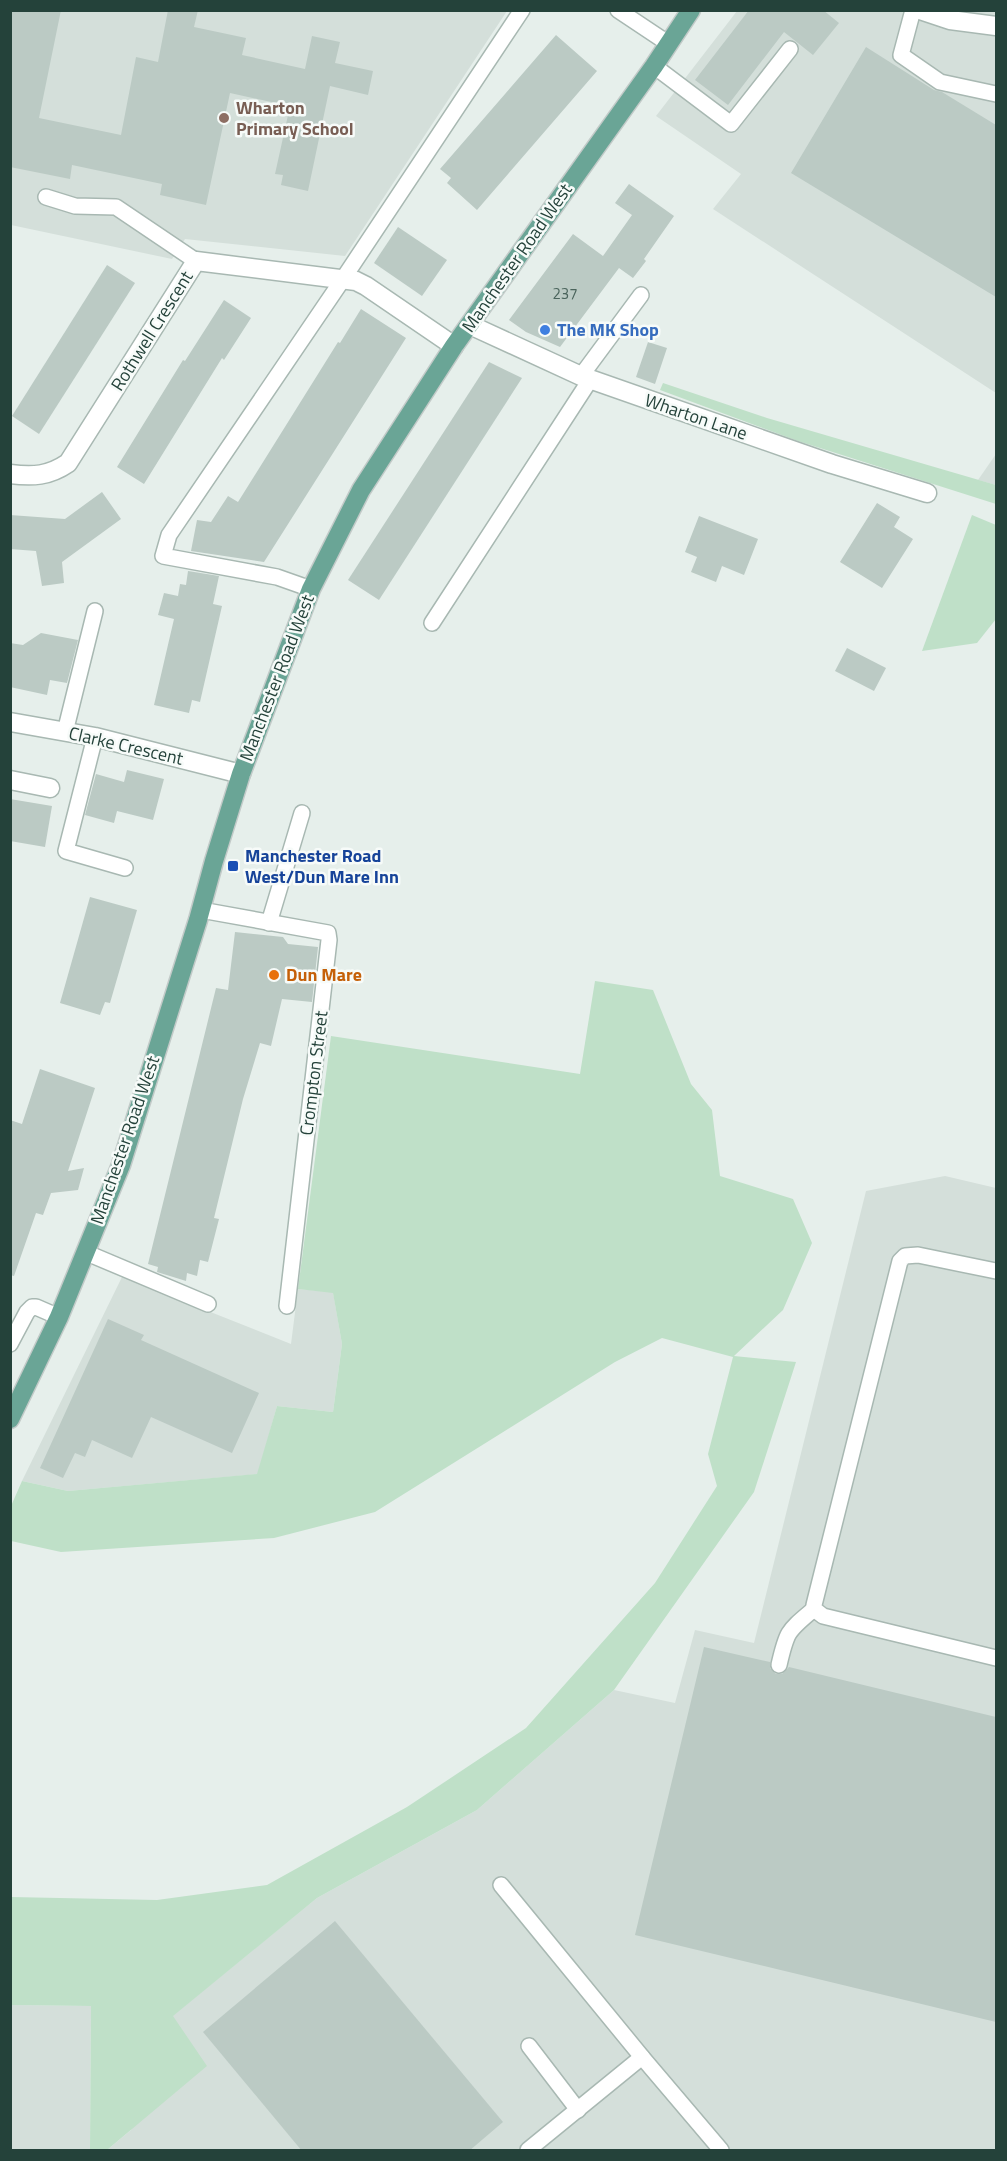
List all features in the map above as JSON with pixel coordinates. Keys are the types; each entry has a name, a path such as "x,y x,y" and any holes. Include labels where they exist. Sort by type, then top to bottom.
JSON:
{"main road":[{"name":"Manchester Road West","path":"10,1419 87,1253 121,1165 241,774 311,589 361,490 454,346 654,66 691,10"}],"street":[{"path":"920,10 950,20 996,26"},
{"name":"Rothwell Crescent","path":"10,474 44,475 68,464 196,261 356,281 454,346"},
{"name":"Wharton Lane","path":"470,325 586,378 832,464 927,493"},
{"name":"Clarke Crescent","path":"10,722 95,737 241,774"},
{"path":"10,780 51,788"}],"lane":[{"path":"311,589 277,577 164,556 169,535 522,10"},
{"path":"618,10 669,44"},
{"path":"913,10 901,55 939,82 996,94"},
{"path":"654,66 731,124 790,49"},
{"path":"46,197 75,206 116,207 196,261"},
{"path":"432,623 641,295"},
{"path":"66,732 95,611"},
{"path":"95,737 66,851 125,868"},
{"path":"270,923 302,813"},
{"name":"Crompton Street","path":"201,910 328,933 287,1306"},
{"path":"87,1253 208,1304"},
{"path":"779,1665 785,1637 789,1630 814,1609 900,1261 905,1256 918,1255 996,1271"},
{"path":"10,1344 32,1307 59,1317"},
{"path":"814,1609 823,1617 996,1658"},
{"path":"501,1885 721,2151"},
{"path":"529,2046 578,2110"},
{"path":"528,2151 642,2057"}],"shaded area":[{"name":"Wharton Primary School","path":"11,11 507,11 345,256 185,239 172,259 11,225"},
{"path":"737,11 996,11 996,393 713,209 741,174 656,116"},
{"path":"996,454 996,485 978,480"},
{"path":"945,1176 996,1188 996,2150 107,2150 131,2130 172,2016 317,1898 477,1810 614,1690 675,1703 695,1630 754,1643 866,1191"},
{"path":"122,1277 291,1344 298,1289 333,1292 342,1344 333,1412 277,1406 258,1474 68,1491 22,1481"},
{"path":"11,2005 91,2006 90,2150 11,2150"}],"green space":[{"path":"663,383 767,418 996,485 996,504 798,441 660,390"},
{"path":"972,515 996,525 996,619 977,643 922,651"},
{"path":"595,981 653,990 691,1084 712,1110 720,1176 793,1199 812,1243 783,1310 734,1356 796,1362 754,1492 614,1690 477,1810 317,1898 173,2016 207,2066 107,2150 90,2150 91,2006 11,2005 11,1897 157,1900 267,1885 407,1807 526,1728 655,1583 717,1486 708,1454 733,1357 662,1338 615,1362 375,1512 274,1538 61,1552 11,1541 11,1506 22,1481 68,1491 257,1474 277,1406 333,1412 342,1344 333,1293 298,1289 331,1036 580,1074"}],"building":[{"path":"10,10 61,10 39,118 121,135 136,57 158,62 168,10 198,10 194,27 246,38 242,55 305,69 312,36 340,42 335,63 373,71 368,95 330,86 308,191 281,185 283,175 275,174 290,106 230,93 206,205 160,195 162,184 72,165 70,179 10,167"},
{"path":"749,10 823,10 839,23 813,55 784,32 728,105 695,80"},
{"path":"556,35 597,71 477,210 447,183 451,178 440,169"},
{"path":"866,47 934,90 942,92 996,125 996,297 791,173"},
{"path":"629,184 674,216 633,278 619,268 560,347 526,332 509,320 573,234 603,256 632,215 615,203"},
{"path":"398,227 447,260 422,296 374,263"},
{"path":"107,265 135,283 39,434 12,416"},
{"path":"224,300 251,318 224,360 222,358 144,484 117,467 183,360 185,361"},
{"path":"361,309 406,338 264,562 191,551 197,520 211,522 228,496 238,502"},
{"path":"648,342 667,348 655,384 636,377"},
{"path":"489,362 522,378 379,600 348,580"},
{"path":"102,492 121,519 62,562 64,583 42,586 36,551 10,549 10,515 65,519"},
{"path":"877,503 900,517 894,527 913,539 882,588 840,562"},
{"path":"699,516 758,539 744,575 722,566 716,582 691,572 697,557 685,552"},
{"path":"188,571 219,576 213,604 222,606 200,702 192,700 189,713 154,705 174,619 158,615 164,593 178,596 180,584 186,585"},
{"path":"41,633 78,640 67,683 50,680 47,695 10,687 10,643 23,645"},
{"path":"847,648 886,668 874,691 835,671"},
{"path":"127,770 164,779 153,820 117,811 114,823 85,815 96,774 124,782"},
{"path":"10,799 52,806 45,847 10,841"},
{"path":"90,897 137,910 110,1003 105,1002 100,1015 60,1003"},
{"path":"235,932 283,937 288,944 318,947 312,1002 282,999 271,1046 260,1043 243,1099 214,1218 219,1219 208,1262 200,1260 197,1276 187,1273 186,1281 157,1272 158,1267 148,1264 216,988 228,990"},
{"path":"40,1069 95,1088 68,1171 84,1168 78,1190 51,1193 43,1215 36,1213 14,1276 10,1275 10,1120 22,1124"},
{"path":"108,1319 144,1335 141,1340 259,1393 232,1453 151,1417 132,1458 92,1440 85,1457 75,1453 63,1478 40,1468"},
{"path":"704,1647 770,1662 770,1668 776,1674 782,1674 789,1667 996,1717 996,2022 635,1935"},
{"path":"335,1921 503,2122 469,2151 302,2151 203,2032"}],"place":[{"name":"Wharton Primary School","path":"224,118"},
{"name":"The MK Shop","path":"545,330"},
{"name":"Manchester Road West/Dun Mare Inn","path":"233,866"},
{"name":"Dun Mare","path":"274,975"}]}
